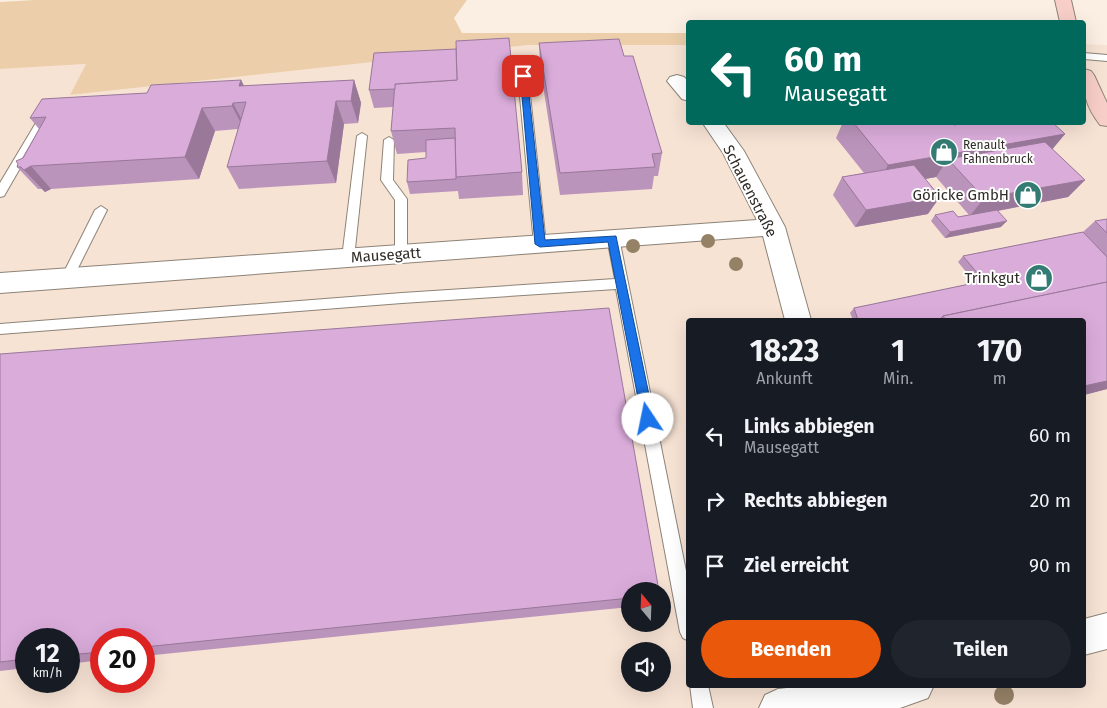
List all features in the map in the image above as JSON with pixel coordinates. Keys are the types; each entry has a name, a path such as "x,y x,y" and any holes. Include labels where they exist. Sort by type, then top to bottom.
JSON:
{"street":[{"path":"1063,0 1068,20"},
{"path":"1086,78 1101,112 1107,120"},
{"name":"Schauenstraße","path":"714,125 733,151 773,227 797,318"},
{"name":"Mausegatt","path":"0,283 773,227"},
{"path":"1086,636 1107,631"},
{"path":"778,708 873,697 904,688"}],"lane":[{"path":"1086,56 1107,58"},
{"path":"523,76 540,244"},
{"path":"0,193 50,107"},
{"path":"348,258 362,136"},
{"path":"389,140 386,180 401,199 401,254"},
{"path":"67,278 101,210"},
{"path":"613,238 686,617"},
{"path":"0,329 402,298 621,284"},
{"path":"700,688 703,708"}],"shaded area":[{"path":"35,0 467,0 454,18 462,33 686,33 686,45 528,45 70,95 86,64 0,69 0,2"},
{"path":"1086,44 1107,45 1107,708 0,708 0,69 86,64 71,95 528,45 686,45 686,125 1086,125"}],"building":[{"path":"509,38 522,172 456,177 455,128 391,131 395,84 457,80 456,41"},
{"path":"619,39 624,56 633,56 662,153 652,154 655,167 560,173 539,43"},
{"path":"456,49 457,80 395,84 395,89 369,90 374,53"},
{"path":"241,80 239,86 354,80 351,101 336,101 327,161 227,167 246,102 233,103 232,106 202,108 185,157 31,166 24,170 21,167 17,167 16,161 23,158 46,117 30,118 42,99 147,93 151,85"},
{"path":"855,125 1055,125 1065,134 888,165"},
{"path":"455,138 456,179 407,182 408,160 426,158 426,140"},
{"path":"1045,142 1085,180 984,198 948,159"},
{"path":"914,165 940,197 866,210 842,177"},
{"path":"997,210 1007,221 950,232 935,215 953,211 958,217"},
{"path":"1107,219 1107,233 1095,221"},
{"name":"Trinkgut","path":"1083,232 1107,257 1107,282 943,316 941,318 857,318 854,308 984,281 963,256"},
{"path":"1107,282 1107,381 1086,386 1086,318 944,318 943,316"},
{"path":"609,308 657,582 621,582 621,599 155,646 155,628 90,628 90,653 80,654 80,628 15,628 15,660 0,662 0,354"}],"place":[{"name":"Renault Fahnenbruck","path":"944,152"},
{"name":"Göricke GmbH","path":"1028,195"},
{"name":"Trinkgut","path":"1039,278"}],"route":[{"path":"523,76 540,244 613,238 648,419"}]}
